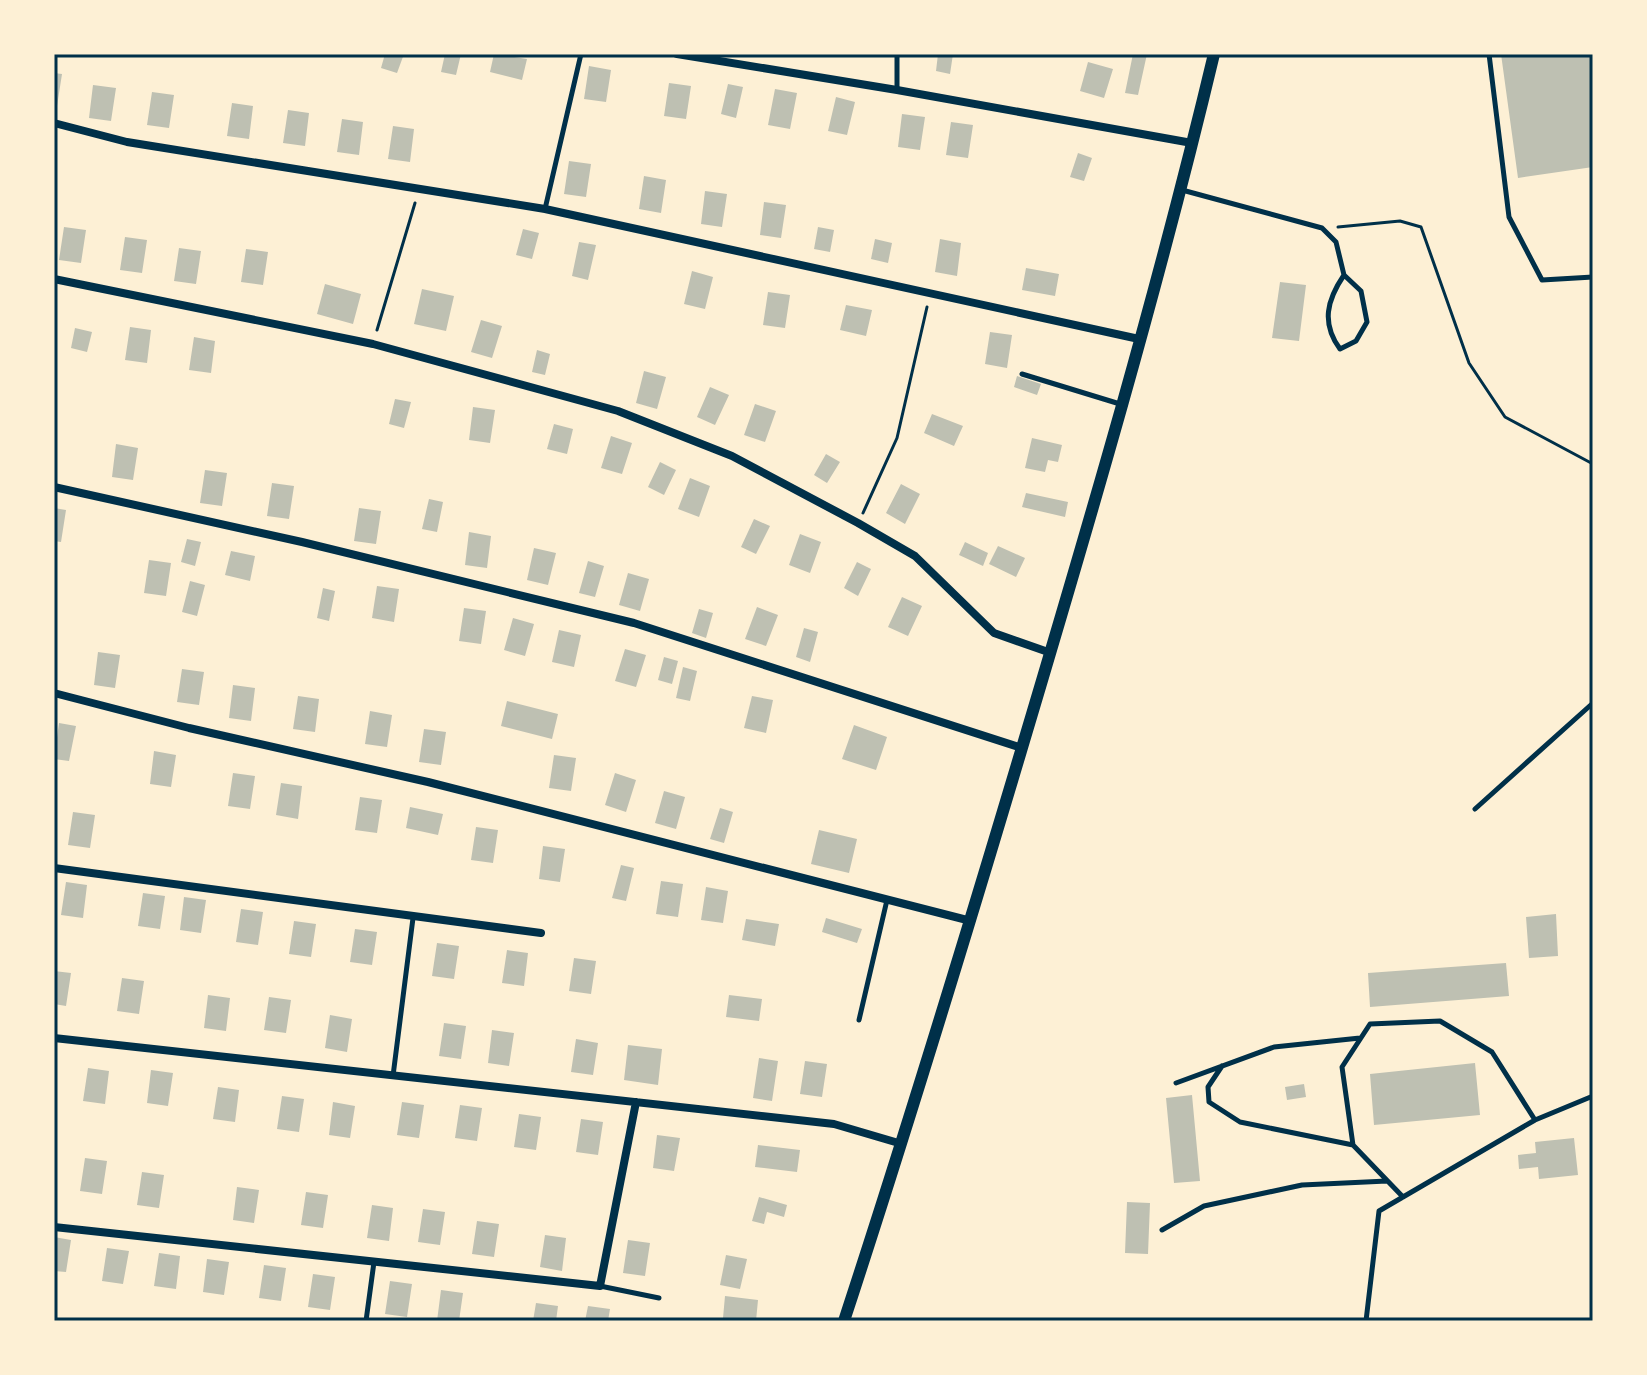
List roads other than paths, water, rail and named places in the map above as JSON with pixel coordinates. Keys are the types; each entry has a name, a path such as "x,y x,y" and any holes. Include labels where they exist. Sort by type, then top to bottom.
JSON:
{"street":[{"path":"677,54 1192,143"},
{"path":"844,1321 971,921 1092,518 1181,190 1214,54"},
{"path":"54,123 127,142 545,209 1139,339"},
{"path":"54,279 373,344 618,411 732,456 858,523 915,556 994,633 1051,653"},
{"path":"54,487 302,542 634,623 1022,748"},
{"path":"54,693 189,728 428,782 971,921"},
{"path":"54,868 541,933"},
{"path":"54,1038 834,1124 902,1144"},
{"path":"54,1227 600,1286 636,1102"}],"lane":[{"path":"545,209 581,54"},
{"path":"897,54 897,90"},
{"path":"1489,54 1509,217 1542,280 1593,277"},
{"path":"1181,190 1322,228 1336,242 1344,275 1361,291 1367,322 1356,341 1340,349 1329,335 1330,296 1344,275"},
{"path":"1022,374 1122,404"},
{"path":"1475,809 1593,703"},
{"path":"859,1020 888,900"},
{"path":"392,1076 413,918"},
{"path":"1353,1145 1342,1067 1370,1024 1440,1021 1492,1052 1535,1120"},
{"path":"1176,1083 1274,1047 1361,1038"},
{"path":"1222,1066 1208,1087 1209,1102 1240,1122 1353,1145 1403,1197"},
{"path":"1366,1321 1379,1211 1535,1120 1593,1096"},
{"path":"1162,1230 1204,1206 1302,1185 1387,1181"},
{"path":"366,1321 374,1262"},
{"path":"600,1286 659,1298"}]}
